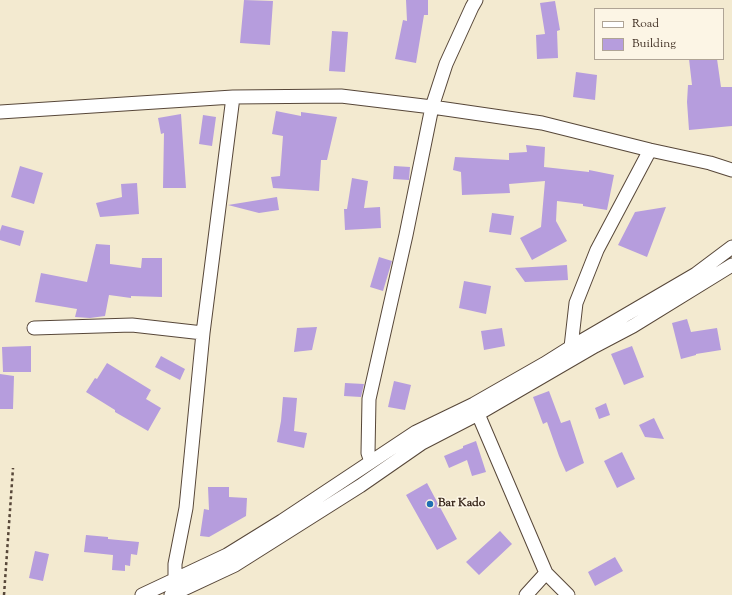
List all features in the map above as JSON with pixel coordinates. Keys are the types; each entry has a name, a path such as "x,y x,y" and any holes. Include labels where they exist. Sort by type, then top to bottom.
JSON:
{"street":[{"path":"371,462 368,453 369,399 406,235 432,107 446,64 476,0"},
{"path":"0,112 233,97 341,96 432,107 542,123 650,150 710,163 732,170"},
{"path":"175,580 176,564 186,508 203,333 233,97"},
{"path":"571,347 576,303 597,250 650,150"},
{"path":"142,595 227,555 282,521 416,432 474,404 544,364 696,274 732,247"},
{"path":"171,595 235,565 360,486 422,443 478,414 732,268"},
{"path":"34,328 132,325 203,333"},
{"path":"478,414 546,573 568,595"},
{"path":"526,595 546,573"}],"path":[{"path":"4,595 13,468"}],"building":[{"path":"244,0 273,1 270,45 240,43"},
{"path":"406,0 428,0 428,15 424,15 416,63 395,59 403,20 407,21"},
{"path":"555,1 560,30 557,31 558,58 537,59 536,35 545,34 540,3"},
{"path":"332,31 348,32 345,72 329,71"},
{"path":"689,60 717,60 721,87 732,87 732,126 689,130 687,102 688,85 692,85"},
{"path":"576,72 597,75 595,100 573,97"},
{"path":"276,111 301,116 301,112 337,117 327,160 321,160 319,191 273,188 271,177 280,176 283,136 272,134"},
{"path":"181,114 186,188 163,188 164,133 161,134 158,118"},
{"path":"203,115 216,117 212,146 199,144"},
{"path":"526,145 545,147 544,167 589,172 589,170 614,175 607,210 583,206 583,204 557,201 556,221 567,241 532,260 520,238 541,227 545,181 509,184 510,193 462,195 461,172 453,170 455,157 509,160 509,153 527,152"},
{"path":"20,166 43,173 34,204 11,197"},
{"path":"394,166 410,167 409,180 393,179"},
{"path":"352,178 368,181 364,208 380,207 381,228 345,230 344,209 347,209"},
{"path":"137,183 139,214 100,217 96,203 122,197 121,184"},
{"path":"277,197 279,210 259,213 228,205"},
{"path":"666,207 647,257 618,245 635,212"},
{"path":"492,213 514,216 511,235 489,232"},
{"path":"2,225 24,231 20,246 0,240"},
{"path":"96,244 110,245 110,264 141,268 142,258 162,258 162,297 131,296 131,298 109,295 105,316 90,318 75,317 77,309 35,302 41,273 87,282"},
{"path":"379,257 392,261 383,291 370,287"},
{"path":"567,265 568,280 525,282 515,268"},
{"path":"464,281 491,286 486,314 459,308"},
{"path":"687,319 691,332 717,328 721,350 696,354 681,359 672,323"},
{"path":"317,327 312,350 294,352 297,328"},
{"path":"502,328 505,346 484,350 481,331"},
{"path":"31,346 31,372 3,372 2,347"},
{"path":"632,346 644,377 624,385 611,354"},
{"path":"161,356 185,369 180,380 155,367"},
{"path":"107,363 151,390 146,399 161,408 148,431 115,412 115,410 86,392 95,378 97,379"},
{"path":"0,374 14,376 13,409 0,409"},
{"path":"394,381 411,385 405,410 388,407"},
{"path":"345,383 364,384 361,397 344,396"},
{"path":"549,391 561,423 570,420 584,463 566,472 547,422 543,424 533,397"},
{"path":"283,397 297,398 294,431 307,433 304,448 277,442"},
{"path":"606,403 610,415 599,419 595,408"},
{"path":"654,418 664,439 645,437 639,425"},
{"path":"476,441 486,472 472,476 467,460 449,468 444,456"},
{"path":"622,452 635,479 617,488 604,461"},
{"path":"427,483 457,539 437,550 406,495"},
{"path":"208,487 229,487 229,497 247,498 246,516 209,537 200,536 204,509 209,510"},
{"path":"500,531 512,544 479,575 466,562"},
{"path":"86,535 139,542 137,555 131,554 130,566 125,565 125,571 112,570 113,555 84,552"},
{"path":"35,551 49,554 43,581 29,578"},
{"path":"615,557 623,571 595,586 588,572"}],"place":[{"name":"Bar Kado","path":"430,504"}]}
